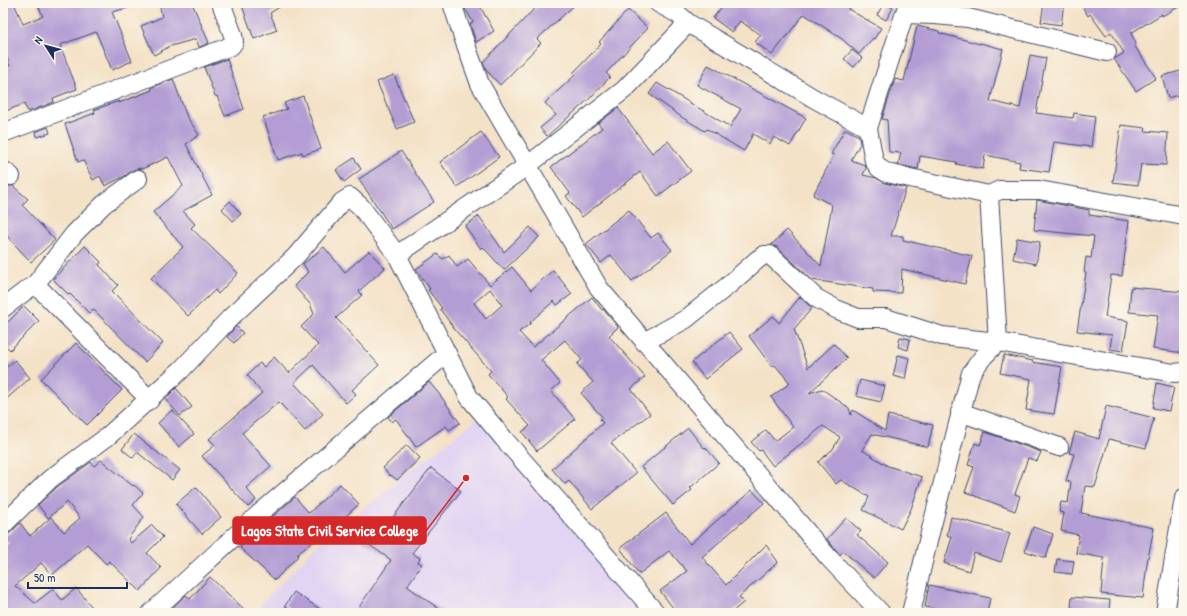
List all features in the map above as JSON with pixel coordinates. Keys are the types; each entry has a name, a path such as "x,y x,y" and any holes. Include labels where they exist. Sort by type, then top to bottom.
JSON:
{"street":[{"path":"3,133 231,46 234,42 233,35 221,3"},
{"path":"452,3 480,84 599,288 829,558 881,613"},
{"path":"658,3 684,13 815,99 868,128"},
{"path":"1107,52 968,18 906,9 868,128 874,161 879,168 887,173 989,195 1000,190 1039,190 1184,216"},
{"path":"397,255 527,166 625,89 684,13"},
{"path":"3,308 34,286 74,234 104,204 138,179"},
{"path":"911,613 960,412 972,373 983,357 998,342 989,195"},
{"path":"3,525 50,479 107,437 150,400 181,370 230,318 295,257 342,202 350,197 356,201 397,255 470,397 504,439 656,613"},
{"path":"644,342 686,319 730,284 757,260 764,255 770,255 816,298 838,310 858,318 886,318 942,336 998,342 1174,373 1184,372"},
{"path":"34,286 40,289 150,400"},
{"path":"151,613 260,513 447,353"},
{"path":"960,412 1059,447"},
{"path":"1165,613 1184,498"}],"shaded area":[{"path":"478,418 647,613 253,613 316,546"}],"building":[{"path":"3,3 14,3 23,24 43,16 37,3 134,3 135,6 112,12 132,61 112,70 96,32 60,45 77,89 53,98 54,102 28,112 24,104 3,112 3,68 10,66 3,46"},
{"path":"159,3 192,3 209,43 199,47 196,39 167,47 154,55 141,26 162,17"},
{"path":"241,3 286,3 270,13 277,30 254,39"},
{"path":"463,3 478,3 494,31 476,42 470,24 473,22"},
{"path":"540,3 577,3 537,39 541,43 500,85 487,71 483,62"},
{"path":"725,3 852,3 848,9 881,28 874,39 873,38 859,54 842,39 804,14 772,55 755,42 761,35 740,21 732,32 713,18"},
{"path":"884,3 893,8 886,20 877,15"},
{"path":"1044,3 1064,3 1061,25 1041,22"},
{"path":"1080,3 1184,3 1162,16 1162,14 1131,33 1136,44 1134,45 1156,78 1136,91 1114,59 1124,53 1111,32 1106,36 1090,14 1088,16"},
{"path":"628,10 648,28 606,73 610,77 589,99 547,136 540,128 556,115 545,103 575,75 573,73 601,44 599,42"},
{"path":"917,26 1003,49 990,101 1020,108 1030,55 1046,58 1036,113 1073,118 1074,113 1095,116 1091,147 1054,142 1049,172 1019,168 1020,162 985,155 983,169 956,164 957,162 920,156 918,169 898,165 901,153 889,152 887,120 882,119 895,79 904,81"},
{"path":"852,50 862,58 854,67 844,59"},
{"path":"227,59 244,109 225,116 217,96 215,96 204,67"},
{"path":"708,65 806,118 790,146 774,137 770,144 753,134 744,151 707,129 705,131 683,118 649,94 657,83 730,127 741,109 697,85"},
{"path":"1184,70 1184,93 1168,98 1162,76"},
{"path":"394,75 414,122 397,129 377,82"},
{"path":"173,79 187,117 199,135 186,144 212,195 183,211 195,224 191,228 238,273 218,294 215,290 188,316 151,278 183,247 153,212 183,186 168,157 142,169 132,170 125,176 105,186 100,176 93,180 83,160 78,162 65,124 95,113 94,110 119,101 119,103 152,90 151,88"},
{"path":"303,96 321,149 303,155 302,152 278,160 263,117 287,109 284,103"},
{"path":"618,108 652,153 668,141 691,171 658,196 640,172 582,217 566,196 570,193 551,167 602,128 598,123"},
{"path":"1121,125 1146,128 1145,131 1168,133 1166,165 1141,164 1138,185 1113,182"},
{"path":"48,127 50,133 37,137 36,132"},
{"path":"845,129 859,136 860,144 851,160 865,165 866,168 863,175 876,178 885,183 906,188 891,236 903,236 903,240 972,256 965,284 902,269 901,293 873,292 873,289 812,280 777,247 771,245 787,230 821,266 832,205 813,195 834,155 831,154"},
{"path":"481,132 499,157 457,187 440,162"},
{"path":"401,151 434,202 392,229 359,179"},
{"path":"354,158 361,169 344,182 336,170"},
{"path":"8,186 13,186 28,199 22,205 55,240 31,262 4,233 8,229 3,225 3,191"},
{"path":"1037,200 1089,210 1089,215 1129,221 1122,276 1111,275 1105,317 1128,321 1123,351 1110,349 1112,335 1077,331 1086,273 1084,272 1086,257 1091,258 1094,236 1034,230"},
{"path":"230,201 241,214 233,221 222,209"},
{"path":"629,210 651,238 658,233 672,250 632,281 611,255 601,263 586,244"},
{"path":"479,216 504,252 530,227 539,237 504,270 483,247 481,249 465,226"},
{"path":"1017,238 1040,242 1036,264 1013,259"},
{"path":"85,246 101,262 99,265 118,285 112,291 163,343 145,362 93,309 89,313 53,279"},
{"path":"324,247 345,272 369,251 385,268 359,291 362,295 336,318 379,365 352,390 356,394 346,403 313,365 294,383 323,414 305,431 279,402 242,433 271,466 246,488 256,500 248,507 202,456 215,445 209,439 262,393 247,375 260,363 264,367 274,357 289,373 318,345 301,327 314,314 310,304 294,286 308,272 303,264"},
{"path":"437,254 443,259 449,255 457,267 468,259 490,285 512,267 531,290 553,270 572,294 557,305 554,301 530,322 531,323 519,332 533,347 592,297 618,327 609,336 645,377 631,389 650,414 611,443 636,473 592,509 569,481 565,484 552,469 603,423 600,419 603,418 581,393 593,382 577,364 582,360 565,340 541,360 560,383 551,391 575,419 537,451 522,432 530,426 506,399 508,397 488,374 491,371 456,331 440,309 442,308 428,290 430,289 416,269","holes":["490,289 502,305 486,319 474,303"]},
{"path":"1131,287 1184,292 1184,353 1153,349 1158,315 1129,312"},
{"path":"800,297 812,308 794,329 808,368 834,344 847,358 809,393 822,389 849,408 851,415 853,410 885,431 888,415 933,425 928,447 872,434 862,450 888,466 922,477 911,509 901,529 863,510 869,497 841,480 836,484 818,462 833,449 840,437 823,426 773,466 761,450 759,451 751,442 766,430 775,441 793,427 771,397 790,383 775,365 772,367 749,336 773,316 779,323"},
{"path":"24,306 39,321 10,350 3,343 3,327"},
{"path":"236,326 243,333 234,343 227,337"},
{"path":"729,332 743,349 705,379 692,362"},
{"path":"900,337 910,339 908,350 898,347"},
{"path":"76,343 122,390 87,425 41,379"},
{"path":"898,355 909,358 905,379 893,376"},
{"path":"1004,355 1062,367 1054,414 1026,410 1031,379 1000,373"},
{"path":"15,360 30,378 3,402 3,370"},
{"path":"860,380 885,386 881,402 856,396"},
{"path":"429,382 460,423 449,430 446,426 416,447 396,419 392,422 388,417"},
{"path":"1157,383 1174,387 1169,411 1153,408"},
{"path":"176,388 192,407 180,416 165,399"},
{"path":"1106,406 1154,418 1146,448 1109,439 1095,487 1085,486 1081,513 1154,528 1147,563 1143,598 1101,594 1104,558 1076,553 1079,535 1061,531 1064,513 1059,512 1061,502 1068,503 1071,482 1066,481 1074,454 1069,453 1075,432 1099,439"},
{"path":"172,410 194,434 179,447 158,423"},
{"path":"688,428 704,448 705,447 719,463 690,488 692,490 673,505 641,467"},
{"path":"985,432 1041,452 1037,461 1028,458 1015,494 1020,496 1015,511 965,492 974,467 968,465 975,443 980,445"},
{"path":"134,434 180,470 172,480 137,452 133,458 122,449"},
{"path":"407,445 420,458 397,480 391,475 390,476 383,468"},
{"path":"101,460 143,493 133,505 144,517 128,539 131,543 152,525 163,537 147,553 161,568 140,591 109,561 106,564 87,544 52,575 41,563 15,586 35,603 53,589 62,600 76,588 97,613 3,613 3,548 9,543 3,536 10,533 20,523 30,536 51,517 64,532 80,518 67,502 48,518 38,505 57,487 91,462 94,466"},
{"path":"431,468 461,491 412,553 420,558 418,562 422,564 407,586 445,613 355,613 391,560 361,539 361,535 356,533 363,521 381,533"},
{"path":"340,484 359,504 333,528 331,525 297,555 298,556 275,580 240,548 254,533 295,497 309,513"},
{"path":"196,487 221,517 202,534 176,504"},
{"path":"752,490 764,503 702,557 726,585 766,545 778,562 739,597 744,602 731,613 677,613 660,591 687,571 669,551 639,574 620,548 666,513 690,544"},
{"path":"951,517 1010,533 1001,562 974,553 969,571 944,563 952,537 947,535"},
{"path":"846,518 861,531 857,535 888,562 874,578 843,551 840,555 827,539"},
{"path":"1033,527 1053,534 1046,558 1025,551"},
{"path":"1057,559 1074,561 1072,574 1055,572"},
{"path":"210,577 248,613 167,613 186,595 190,599"},
{"path":"929,585 990,598 987,613 956,613 925,607"},
{"path":"294,592 326,613 295,613 285,606"},
{"path":"1072,597 1110,600 1109,613 1078,613 1078,609 1071,608"}],"place":[{"name":"Lagos State Civil Service College","path":"466,478"}]}
